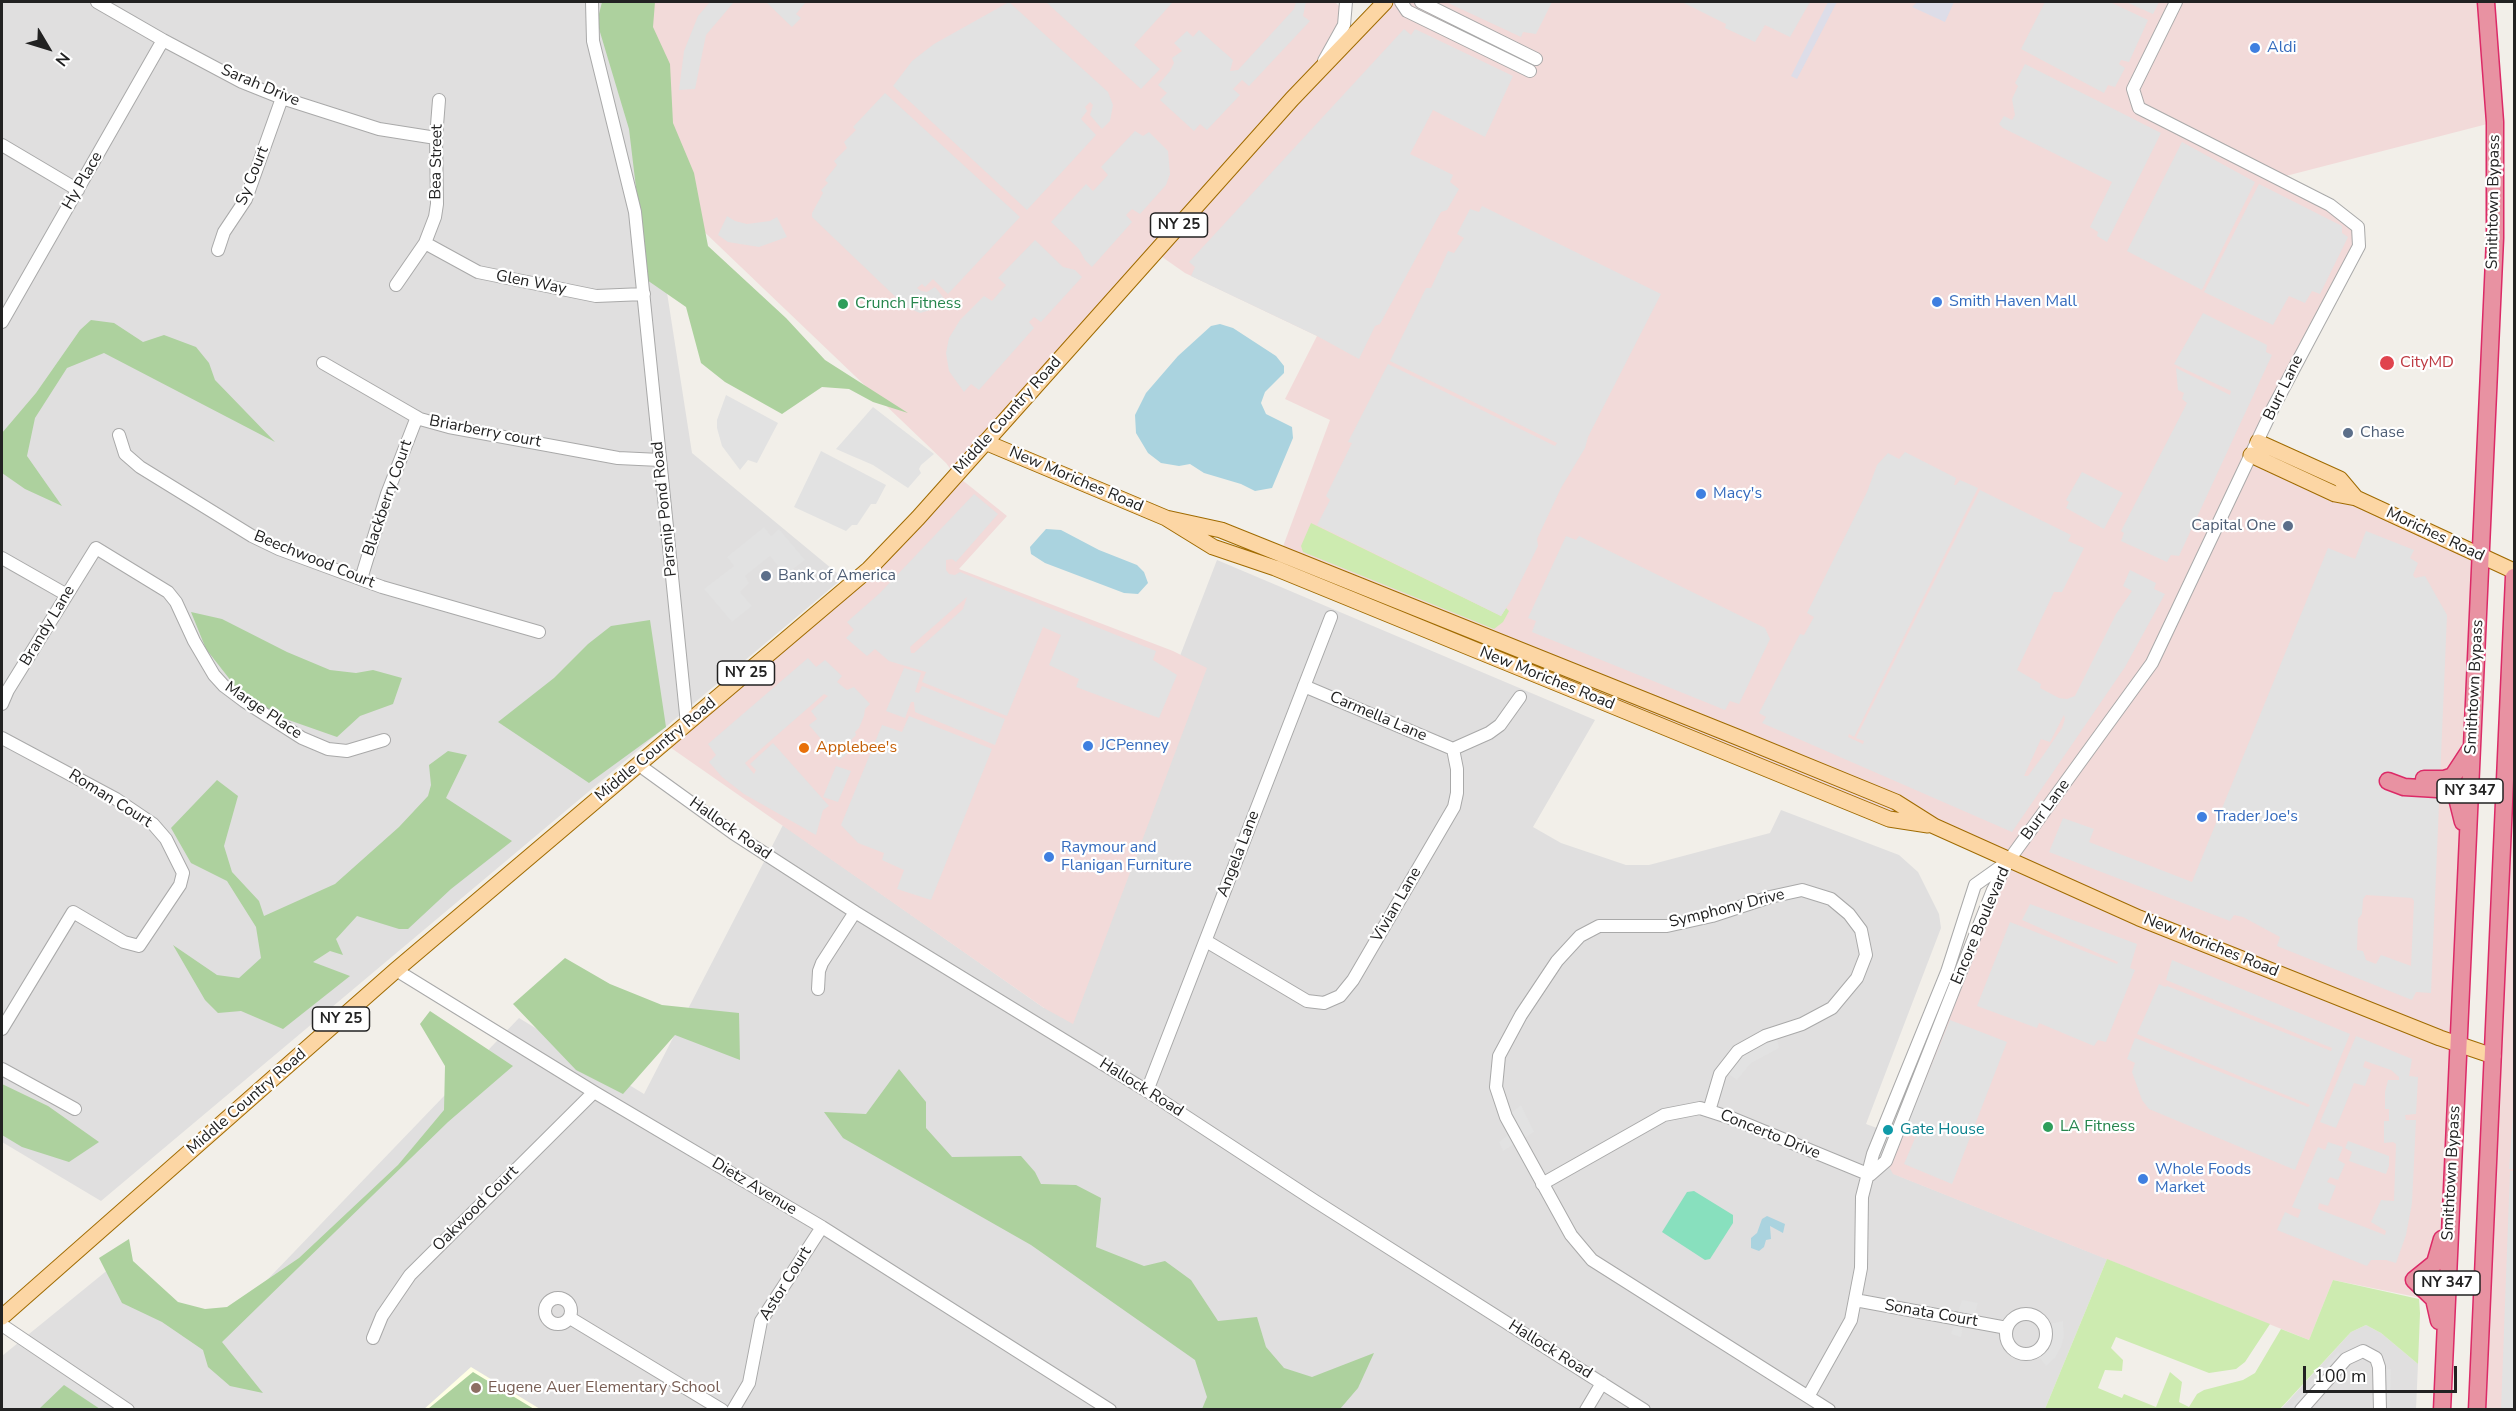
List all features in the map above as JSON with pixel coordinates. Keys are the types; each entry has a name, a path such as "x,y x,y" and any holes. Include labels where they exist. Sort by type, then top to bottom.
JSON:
{"highway":[{"name":"Smithtown Bypass","path":"2442,1410 2496,189 2493,86 2486,2"},
{"name":"Smithtown Bypass","path":"2477,1410 2514,577"},
{"path":"2509,706 2514,680"},
{"path":"2468,838 2457,798 2453,794 2437,789 2404,787 2388,781 2444,779 2453,776 2459,770 2472,745"},
{"path":"2444,1359 2434,1299 2414,1280 2437,1260 2451,1206"}],"main road":[{"name":"Middle Country Road","path":"2,1317 396,970 869,568 918,518 1315,75 1385,2"},
{"name":"New Moriches Road","path":"985,442 1166,518 1221,530 1896,802 1934,826 2139,918 2458,1045 2493,1056"},
{"name":"Moriches Road","path":"2254,448 2335,494 2356,498 2514,571"}],"street":[{"name":"Sarah Drive","path":"97,2 242,82 282,98 379,129 436,138"},
{"name":"Parsnip Pond Road","path":"592,2 593,41 635,212 687,724"},
{"path":"1315,75 1344,25 1346,2"},
{"path":"1401,2 1407,11 1530,70"},
{"path":"1421,2 1536,58"},
{"name":"Burr Lane","path":"2009,860 2152,663 2301,352 2359,246 2358,227 2330,205 2139,108 2133,89 2176,2"},
{"name":"Hy Place","path":"2,322 6,303 78,190 163,40"},
{"name":"Sy Court","path":"218,250 224,232 246,199 282,98"},
{"name":"Bea Street","path":"396,285 426,243 435,217 439,100"},
{"path":"2,146 78,190"},
{"name":"Glen Way","path":"426,243 478,272 596,296 644,294"},
{"name":"Briarberry court","path":"323,363 417,417 449,427 618,458 660,460"},
{"name":"Blackberry Court","path":"361,579 387,494 417,417"},
{"name":"Beechwood Court","path":"119,435 125,454 140,466 252,536 279,549 361,579 539,632"},
{"name":"Brandy Lane","path":"2,704 96,549"},
{"name":"Marge Place","path":"96,549 168,592 176,602 194,641 214,675 244,701 302,738 328,749 347,751 384,740"},
{"path":"2,558 66,595"},
{"name":"Angela Lane","path":"1147,1091 1331,617"},
{"name":"Carmella Lane","path":"1304,686 1453,749"},
{"path":"1453,749 1489,734 1500,725 1520,697"},
{"name":"Roman Court","path":"2,738 116,799 153,824 166,839 183,873 180,885 139,946 124,942 73,912 2,1029"},
{"name":"Vivian Lane","path":"1206,941 1307,1001 1324,1003 1340,996 1353,980 1455,807 1457,769 1453,749"},
{"name":"Hallock Road","path":"639,765 733,833 855,912 1147,1091 1644,1410"},
{"name":"Encore Boulevard","path":"1870,1175 1886,1161 1993,890 2009,860"},
{"name":"Encore Boulevard","path":"1809,1395 1851,1320 1861,1268 1862,1197 1870,1175 1873,1154 1947,972 1975,885 2009,860"},
{"name":"Symphony Drive","path":"1709,1111 1720,1074 1737,1051 1766,1036 1802,1024 1832,1008 1857,978 1866,955 1861,930 1849,914 1831,899 1803,890 1770,897 1712,916 1666,926 1599,926 1580,936 1557,961 1521,1015 1499,1056 1496,1088 1506,1117 1570,1235 1592,1260 1809,1395 1829,1410"},
{"path":"818,989 822,963 855,912"},
{"name":"Dietz Avenue","path":"396,970 594,1092 822,1227 1110,1410"},
{"path":"2,1069 75,1108"},
{"name":"Oakwood Court","path":"373,1338 382,1316 410,1275 594,1092"},
{"name":"Concerto Drive","path":"1542,1184 1664,1115 1700,1108 1734,1119 1870,1175"},
{"name":"Astor Court","path":"732,1410 749,1383 761,1321 822,1227"},
{"name":"Sonata Court","path":"1855,1300 2007,1328"},
{"path":"570,1318 722,1410"},
{"path":"2,1325 128,1410"},
{"path":"2301,1410 2346,1359 2363,1351 2376,1358 2379,1367 2380,1410"},
{"path":"1586,1410 1602,1383"}],"shaded area":[{"path":"2,2 635,2 639,113 692,453 843,578 101,1201 2,1142"},
{"path":"635,2 1335,2 1342,9 1352,36 1385,2 2486,2 2495,122 2278,178 2358,227 2359,246 2251,455 2481,556 2446,1303 2333,1280 2309,1340 1893,1174 1886,1161 2009,860 1275,568 1330,420 1285,399 1317,336 1185,273 1155,252 956,475 1007,516 959,569 1173,651 1207,668 1073,1024 1044,1008 664,743 806,621 955,475 946,463 650,180"},
{"path":"710,2 734,2 706,35 695,89 679,90 684,51 698,16"},
{"path":"766,2 806,2 796,14 801,18 792,27"},
{"path":"1009,2 1108,92 1113,105 1110,121 1102,129 1090,115 1093,105 1090,102 1085,107 1087,111 1081,119 1096,135 1027,210 893,86 912,61 934,44"},
{"path":"1046,2 1173,2 1134,45 1160,69 1141,89"},
{"path":"1296,2 1306,2 1303,16 1310,21 1249,86 1242,80 1233,89 1240,95 1207,130 1200,124 1194,131 1160,100 1167,93 1158,85 1170,71 1174,63 1172,58 1182,51 1174,43 1187,31 1193,37 1199,30 1233,60 1230,71 1238,70 1294,9"},
{"path":"1446,2 1552,2 1536,34 1523,32 1521,37"},
{"path":"1682,2 1810,2 1790,37 1765,25 1755,42 1725,28 1726,24"},
{"path":"1828,2 1837,2 1797,79 1791,76"},
{"path":"1917,2 1954,2 1945,22 1912,7"},
{"path":"2045,2 2110,2 2148,20 2129,62 2121,60 2119,64 2125,68 2115,87 2108,85 2104,93 2021,49"},
{"path":"2126,2 2159,2 2153,14"},
{"path":"1404,29 1411,35 1415,29 1513,76 1485,137 1433,110 1410,154 1453,175 1450,182 1459,189 1447,210 1441,212 1380,324 1375,326 1359,359 1317,336 1191,276 1195,267 1189,262"},
{"path":"2025,64 2161,133 2107,242 2097,236 2098,232 2090,227 2112,182 1999,124 2004,116 2012,120 2015,115 2012,99 2018,86 2015,83"},
{"path":"885,93 1020,217 948,294 933,279 925,287 922,284 917,288 927,292 935,287 946,301 937,308 920,313 906,307 812,217 823,193 821,190 828,183 825,180 837,165 834,161 847,148 844,142 856,130 853,127"},
{"path":"1135,131 1143,136 1149,132 1168,151 1170,174 1166,185 1140,214 1132,209 1126,215 1132,222 1092,267 1079,249 1051,222 1086,184 1093,191 1108,175 1101,167"},
{"path":"2182,142 2255,182 2202,290 2127,251"},
{"path":"2259,184 2342,226 2342,233 2348,237 2320,294 2312,291 2305,303 2289,296 2273,325 2204,292"},
{"path":"1482,206 1661,294 1588,437 1585,448 1561,488 1537,539 1538,546 1501,616 1317,525 1330,500 1326,496 1352,443 1348,442 1388,364 1555,446 1557,443 1390,361 1426,288 1431,288 1448,251 1454,253 1464,238 1457,234 1470,209 1479,212"},
{"path":"727,216 747,224 770,221 777,217 787,237 759,247 728,242 718,235"},
{"path":"1035,240 1063,267 1075,270 1082,277 1041,322 1034,317 1029,322 1034,328 979,390 971,384 964,392 949,371 946,353 949,338 960,320 984,296 992,301 1006,285 998,278"},
{"path":"2203,313 2267,345 2266,352 2272,355 2179,556 2171,555 2167,562 2121,541 2124,533 2121,531 2187,403 2182,399 2184,393 2178,390 2176,368 2230,395 2231,391 2174,364"},
{"path":"726,395 778,423 757,463 748,460 740,470 722,446 717,428 717,420"},
{"path":"873,407 934,454 921,465 919,469 921,473 908,488 873,465 836,449"},
{"path":"821,451 886,485 876,504 871,504 857,525 852,525 846,531 794,507"},
{"path":"1905,452 1956,478 1954,485 1960,480 1978,488 1854,737 1849,734 1848,737 1863,744 1864,741 1856,738 1980,490 2071,535 2068,541 2084,548 2062,592 2054,592 2017,670 2041,684 2040,688 2059,698 2067,699 2075,696 2116,614 2132,591 2123,586 2130,570 2156,583 2154,589 2165,594 2125,667 2012,832 1762,723 1766,717 1759,713 1800,634 1804,635 1814,617 1807,613 1867,492 1877,465 1888,453 1899,459","holes":["2064,715 2062,728 2042,757 2028,776 2024,776 2041,739 2050,742"]},
{"path":"2082,472 2123,493 2104,529 2066,508 2069,502 2066,500"},
{"path":"974,494 998,514 956,562 952,559 946,560 946,570 949,574 955,575 960,572 1156,651 1153,660 1177,675 1159,718 1076,687 1079,679 1049,665 1061,635 1043,627 1007,716 922,682 926,672 889,661 875,649 867,656 846,638 854,630 847,622 880,593","holes":["967,597 963,609 914,653 911,653 910,647"]},
{"path":"764,527 771,536 779,529 805,560 785,575 770,556 745,576 749,583 740,592 752,606 732,622 704,589 734,566 727,557"},
{"path":"2366,531 2414,550 2410,558 2418,563 2413,575 2415,578 2425,576 2447,615 2431,993 2416,992 2412,1000 2277,946 2280,937 2243,917 2234,915 2230,921 2049,852 2063,818 2094,829 2089,842 2192,882 2328,548 2355,559","holes":["2366,895 2412,898 2414,901 2411,966 2381,955 2376,964 2366,960 2363,951 2357,950 2358,919 2362,914 2363,899"]},
{"path":"1566,536 1576,540 1579,536 1765,628 1770,639 1739,704 1730,701 1725,710 1532,632 1536,621 1528,618"},
{"path":"1217,560 1595,720 1533,827 1561,843 1626,865 1649,865 1770,833 1781,810 1899,855 1918,872 1939,914 1941,928 1866,1124 1896,1135 1894,1174 2107,1259 2045,1409 2,1410 2,1356 115,1264 219,1330 519,1018 644,1094 783,825 1044,1008"},
{"path":"2514,647 2514,1409 2477,1410"},
{"path":"808,658 816,667 825,660 842,676 837,682 847,690 854,687 870,704 865,709 847,754 839,760 809,725 817,719 811,711 828,696 824,694 745,763 754,774 756,770 750,764 773,743 829,806 823,810 816,835 744,794 722,777 709,762 716,755 708,744"},
{"path":"904,668 921,673 915,692 919,693 922,686 1005,719 995,745 915,712 914,702 911,702 905,718 886,711"},
{"path":"909,716 992,749 931,900 897,889 904,870 882,860 884,853 858,843 841,825 882,725 902,732"},
{"path":"836,766 851,771 838,802 823,797"},
{"path":"2030,904 2137,944 2130,968 2135,970 2106,1042 2098,1040 2094,1046 2039,1023 2037,1028 1977,1006 2010,922 2117,964 2118,962 2022,920"},
{"path":"2172,960 2350,1034 2295,1170 2149,1109 2142,1100 2132,1072 2135,1063 2127,1059 2135,1038 2308,1107 2310,1105 2137,1034 2159,984 2331,1051 2332,1048 2166,980"},
{"path":"1950,1020 2007,1042 1952,1184 1904,1164 1919,1129 1907,1125"},
{"path":"1775,1032 1779,1048 1751,1063 1737,1080 1723,1070 1738,1051"},
{"path":"2356,1036 2412,1059 2409,1076 2418,1077 2416,1114 2405,1115 2406,1120 2416,1120 2412,1203 2406,1235 2396,1263 2371,1260 2367,1266 2277,1230 2285,1212 2298,1218 2301,1210 2292,1207 2318,1147 2325,1150 2328,1142 2343,1147 2338,1160 2345,1164 2338,1180 2330,1177 2327,1182 2336,1186 2328,1206 2319,1203 2318,1209 2385,1235 2386,1231 2371,1222 2381,1200 2394,1201 2396,1144 2384,1143 2384,1121 2389,1121 2389,1109 2385,1109 2385,1092 2388,1080 2399,1080 2399,1077 2391,1070 2365,1061 2363,1067 2371,1070 2365,1086 2354,1083 2336,1128 2320,1122"},
{"path":"2514,1101 2514,1169 2509,1169"},
{"path":"1521,1105 1534,1132 1503,1151 1499,1142 1513,1131 1506,1117"},
{"path":"2348,1141 2389,1156 2386,1174 2349,1161 2352,1152 2345,1148"},
{"path":"2510,1171 2514,1171 2514,1409 2501,1410"},
{"path":"1962,1300 1978,1303 1974,1318 1964,1320 1961,1337 1951,1334"},
{"path":"2063,1321 2064,1336 2061,1347 2055,1358 2046,1366 2035,1352 2046,1340 2045,1325"},
{"path":"2366,1325 2381,1333 2418,1364 2416,1409 2280,1410 2351,1332"},
{"path":"2338,1352 2346,1359 2301,1409 2287,1410"},
{"name":"Eugene Auer Elementary School","path":"471,1367 540,1409 423,1410"},
{"path":"2391,1369 2390,1409 2380,1409 2379,1370"}],"green space":[{"path":"602,2 655,2 653,27 670,64 673,123 694,173 708,246 786,318 825,360 908,413 873,402 849,389 822,387 782,414 725,382 701,363 686,307 647,280 629,129 597,22"},
{"path":"91,320 114,323 143,342 164,335 196,347 209,363 215,380 275,442 104,353 67,368 35,418 27,456 62,506 25,489 2,473 2,433 36,393 80,330"},
{"path":"1311,523 1501,616 1506,608 1509,611 1503,622 1494,629 1303,552 1301,546"},
{"path":"191,612 222,619 287,652 330,670 356,673 373,670 402,678 393,704 360,716 337,737 280,717 239,691 206,649"},
{"path":"650,620 666,727 589,783 498,722 554,678 588,644 611,626"},
{"path":"448,751 467,755 446,798 512,841 451,889 408,929 399,929 357,916 336,939 343,955 330,951 313,962 350,976 283,1029 241,1011 218,1013 205,1000 173,945 217,975 239,978 261,958 256,927 227,881 191,863 171,828 217,780 238,796 224,846 232,872 259,901 264,916 335,884 399,827 428,796 431,785 429,765"},
{"path":"565,958 610,984 662,1005 739,1013 740,1060 675,1035 623,1094 576,1070 513,1004"},
{"path":"430,1011 513,1066 448,1122 222,1342 263,1393 230,1386 208,1367 203,1350 162,1322 122,1303 99,1258 129,1239 133,1261 178,1302 205,1309 227,1307 299,1258 398,1165 444,1110 445,1066 420,1024"},
{"path":"899,1069 926,1102 926,1128 952,1157 1021,1156 1035,1172 1041,1184 1076,1185 1101,1198 1096,1247 1144,1266 1165,1261 1191,1280 1218,1321 1257,1317 1266,1347 1284,1368 1312,1377 1374,1353 1358,1388 1340,1409 1202,1409 1207,1397 1195,1360 1031,1245 843,1138 824,1112 866,1114"},
{"path":"2,1084 48,1106 99,1142 69,1162 22,1147 2,1135"},
{"path":"1694,1191 1733,1215 1733,1223 1710,1259 1705,1260 1662,1232 1687,1192"},
{"path":"2107,1259 2270,1324 2245,1362 2236,1369 2209,1373 2116,1337 2111,1348 2123,1360 2122,1371 2105,1370 2098,1388 2122,1398 2124,1394 2156,1407 2170,1372 2182,1382 2179,1402 2189,1407 2197,1394 2204,1390 2243,1380 2255,1373 2281,1329 2309,1340 2333,1280 2419,1299 2418,1364 2381,1333 2366,1325 2351,1332 2280,1409 2045,1409"},
{"name":"Eugene Auer Elementary School","path":"473,1372 534,1409 428,1409"},
{"path":"64,1385 100,1409 39,1409"}],"water":[{"path":"1220,324 1233,328 1276,356 1284,366 1284,373 1265,392 1261,403 1266,414 1292,427 1293,438 1272,488 1255,491 1241,484 1204,473 1190,464 1179,466 1161,463 1148,453 1136,433 1135,415 1146,393 1178,356 1211,326"},
{"path":"1046,529 1061,530 1099,550 1137,565 1144,572 1148,583 1138,594 1124,593 1045,563 1031,554 1030,547"},
{"path":"1767,1216 1785,1224 1783,1233 1770,1226 1771,1239 1766,1240 1764,1247 1759,1251 1751,1248 1751,1238 1757,1233 1762,1219"}],"place":[{"name":"Aldi","path":"2255,48"},
{"name":"Smith Haven Mall","path":"1937,302"},
{"name":"Crunch Fitness","path":"843,304"},
{"name":"CityMD","path":"2387,363"},
{"name":"Chase","path":"2348,433"},
{"name":"Macy's","path":"1701,494"},
{"name":"Capital One","path":"2288,526"},
{"name":"Bank of America","path":"766,576"},
{"name":"JCPenney","path":"1088,746"},
{"name":"Applebee's","path":"804,748"},
{"name":"Trader Joe's","path":"2202,817"},
{"name":"Raymour and Flanigan Furniture","path":"1049,857"},
{"name":"LA Fitness","path":"2048,1127"},
{"name":"Gate House","path":"1888,1130"},
{"name":"Whole Foods Market","path":"2143,1179"},
{"name":"Eugene Auer Elementary School","path":"476,1388"}]}
